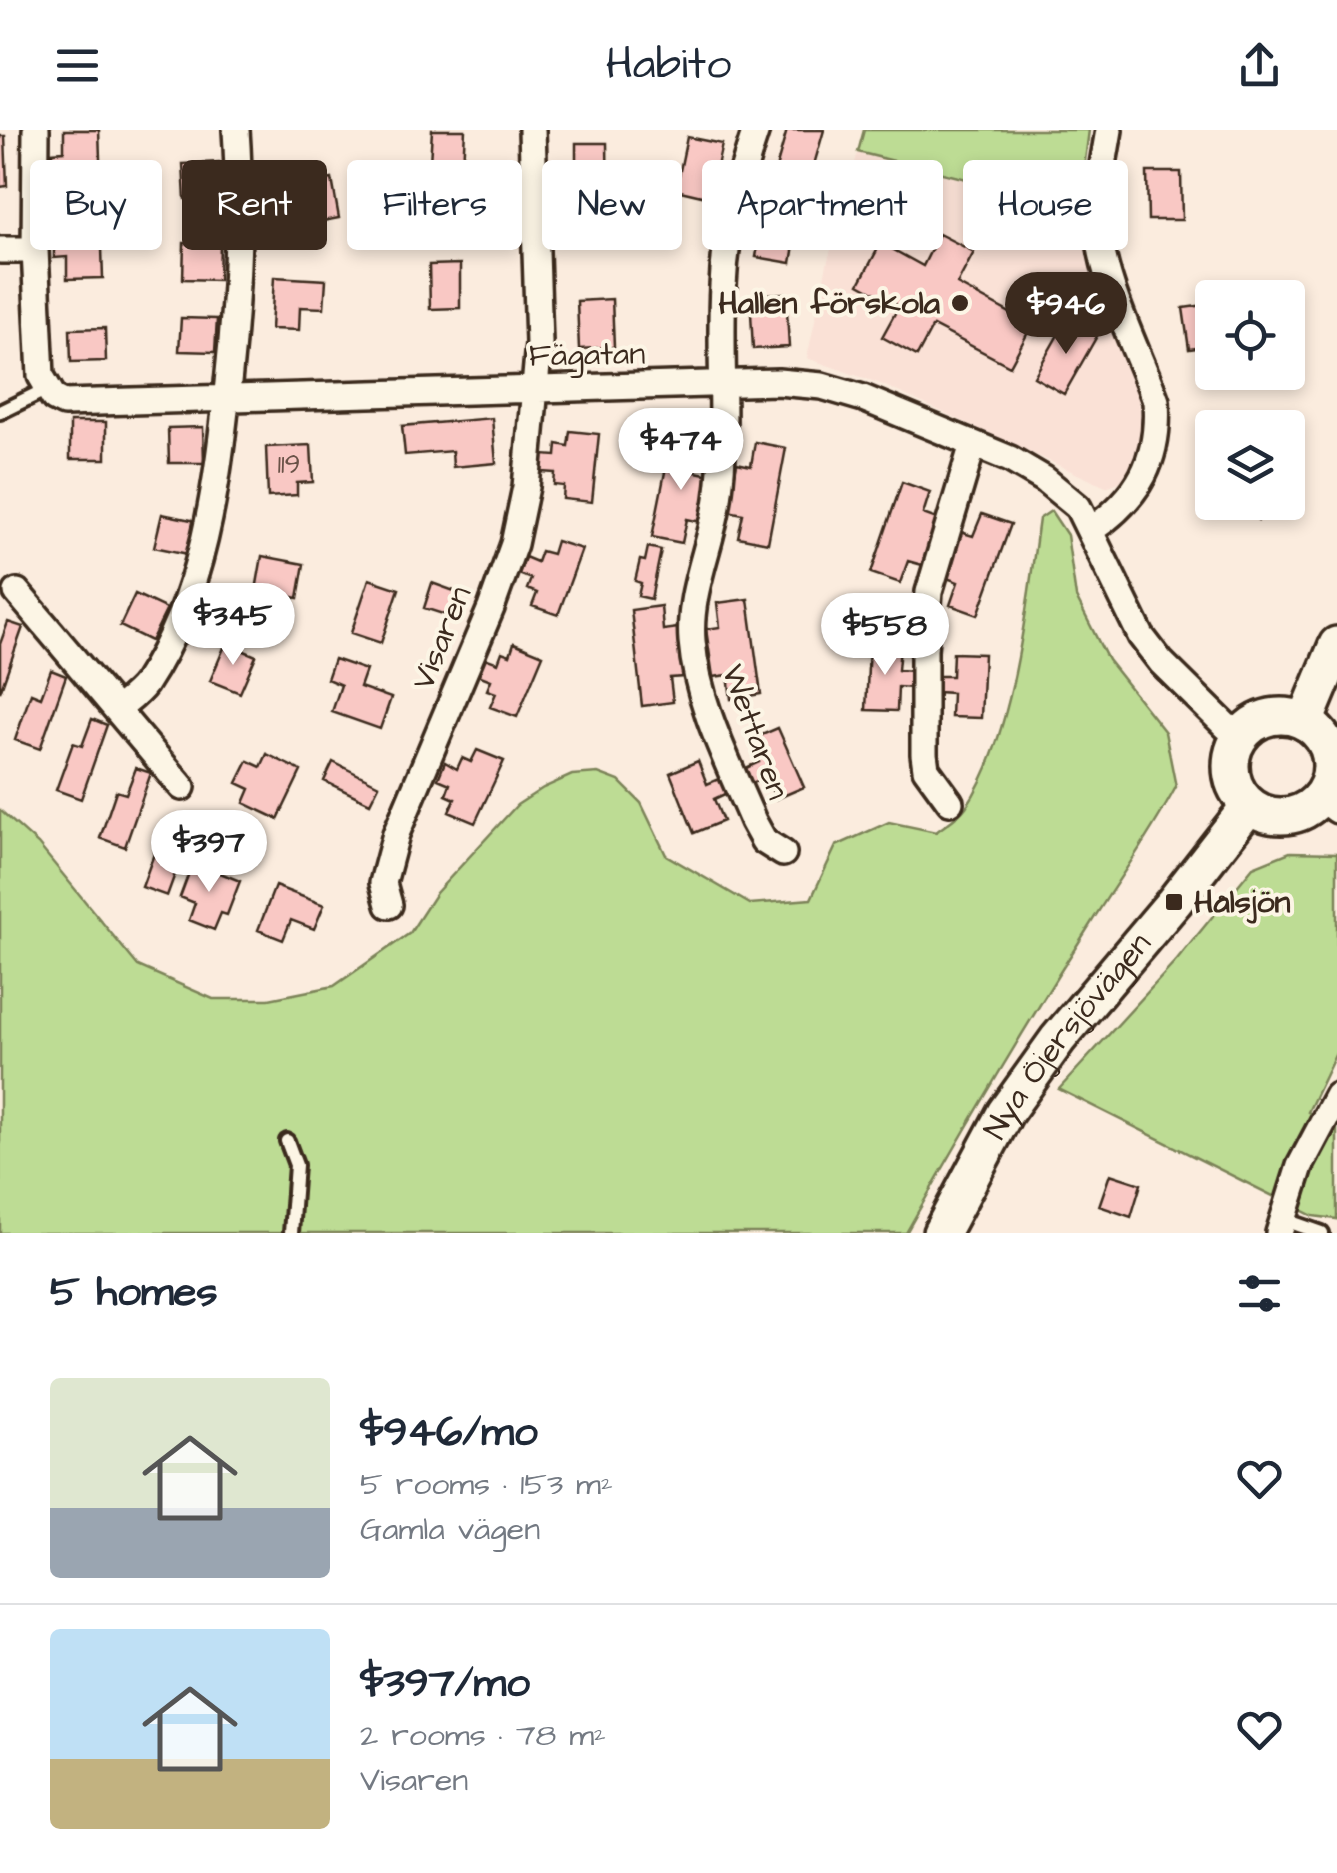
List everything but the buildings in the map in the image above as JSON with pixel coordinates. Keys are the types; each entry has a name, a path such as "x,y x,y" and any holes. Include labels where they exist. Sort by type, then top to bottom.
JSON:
{"street":[{"path":"36,130 36,160"},
{"path":"117,710 144,686 190,585 216,491 240,232 236,130"},
{"name":"Visaren","path":"389,905 383,882 396,834 491,608 514,544 526,487 539,344 532,130"},
{"name":"Wettaren","path":"756,130 729,229 722,286 724,384 717,503 694,595 692,643 698,685 753,821 764,841 783,854"},
{"path":"1091,530 1116,514 1133,493 1153,456 1157,417 1156,401 1100,247 1101,180 1109,130"},
{"path":"0,250 30,250"},
{"path":"35,250 41,376 47,389"},
{"name":"Fägatan","path":"47,389 64,403 778,382 822,386 863,398 1044,478 1078,507 1141,636 1161,662 1227,727 1244,732"},
{"path":"950,802 926,769 924,650 929,592 973,444"},
{"path":"17,592 182,787"},
{"path":"1305,722 1337,645"},
{"path":"1273,716 1305,722 1327,747 1333,795 1322,795 1296,814 1263,814 1238,793 1230,761 1235,745 1244,732 1273,716"},
{"name":"Nya Öjersjövägen","path":"941,1233 1005,1113 1058,1039 1249,806"},
{"path":"1281,1226 1300,1166 1337,1096"}],"lane":[{"path":"0,412 47,389"},
{"path":"287,1142 296,1165 291,1233"},
{"path":"1281,1226 1322,1233"}],"shaded area":[{"name":"Hallen förskola","path":"858,152 890,160 856,160"},
{"name":"Hallen förskola","path":"943,173 963,178 963,250 1087,250 1092,280 1136,385 1142,422 1129,478 1106,487 881,384 807,358 831,250 943,250"}],"green space":[{"path":"864,130 1089,130 1085,160 963,160 963,178 943,173 943,160 890,160 858,152"},
{"path":"1051,511 1067,535 1076,597 1108,660 1165,732 1176,787 1019,1038 906,1233 0,1233 0,810 38,844 138,966 213,999 269,999 334,986 410,933 436,893 517,805 572,775 598,773 619,781 641,803 666,855 750,904 811,899 836,846 889,822 936,832 966,807 996,744 1007,707 1039,519"},
{"path":"1290,852 1337,853 1337,1051 1308,1112 1337,1128 1337,1219 1313,1216 1059,1089 1177,960 1253,867"}],"place":[{"name":"Hallen förskola","path":"960,303"},
{"name":"Hålsjön","path":"1174,902"}]}
